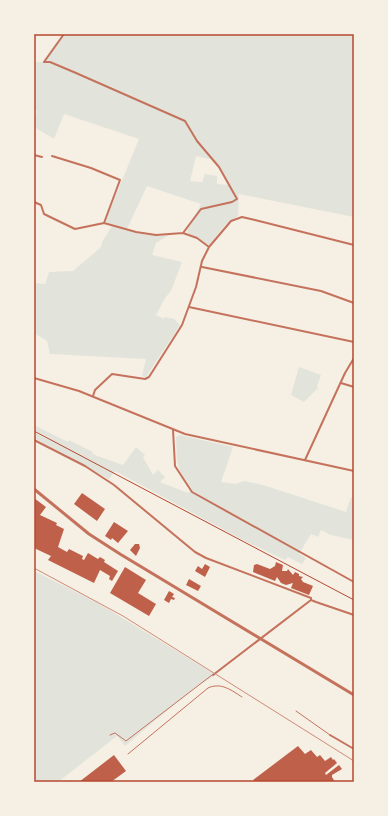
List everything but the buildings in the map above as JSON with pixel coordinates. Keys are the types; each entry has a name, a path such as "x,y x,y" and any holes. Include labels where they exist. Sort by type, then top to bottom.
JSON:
{"street":[{"path":"64,34 44,62 50,62 185,120 197,141 219,167 237,199 232,202 201,209 183,233"},
{"path":"34,155 42,157"},
{"path":"52,156 85,166 120,180 104,223"},
{"path":"34,202 41,205 44,214"},
{"path":"41,215 44,214 75,229 104,223 136,232 156,235 183,233 197,238 209,247"},
{"path":"92,396 95,390 112,374 145,379 149,377 182,325 202,267 202,261 209,247 226,225 235,219 242,217 354,245"},
{"path":"202,267 321,291 354,303"},
{"path":"189,306 354,342"},
{"path":"305,460 341,382 354,358"},
{"path":"34,378 92,396 173,430 354,471"},
{"path":"341,382 354,387"},
{"path":"173,430 175,466 192,492 199,498 264,531 354,582"},
{"path":"34,440 85,466 104,478 195,552 206,558 296,591 311,598 310,600 354,615"},
{"path":"34,489 109,547 354,695"},
{"path":"213,675 310,600"},
{"path":"330,735 354,749"}],"lane":[{"path":"110,735 116,733 126,741 213,675"},
{"path":"128,754 208,688 214,685 226,687 242,697"},
{"path":"296,711 330,735"}],"path":[{"path":"34,431 354,600"}],"shaded area":[{"path":"63,34 354,34 354,217 239,194 238,216 225,225 209,245 188,233 187,230 201,204 147,186 127,229 105,222 139,139 64,114 54,139 34,127 37,110 34,110 34,62 42,62","holes":["196,156 214,160 230,185 217,184 217,176 205,174 202,182 190,181"]},
{"path":"112,226 140,234 169,235 156,243 152,255 182,262 171,291 165,298 156,315 164,319 165,317 174,319 180,325 146,377 142,376 146,359 50,354 47,341 34,333 34,286 36,283 45,284 49,272 73,271 101,247 102,242"},
{"path":"299,367 321,375 317,386 318,388 304,402 291,395"},
{"path":"34,425 68,442 69,440 93,452 92,454 123,465 136,447 145,455 143,457 153,475 158,470 165,477 160,482 188,493 192,489 180,471 177,461 176,437 180,435 233,447 221,482 236,484 244,481 263,485 346,512 351,497 354,499 354,540 331,535 321,530 318,537 311,534 299,554 306,558 302,564 288,557 285,560 241,539 115,471 109,479 34,438 34,432 50,440 51,439 34,430"},
{"path":"34,571 98,603 216,675 194,688 125,746 117,736 58,782 34,782"}],"railway":[{"path":"34,568 123,616 354,761"}]}
